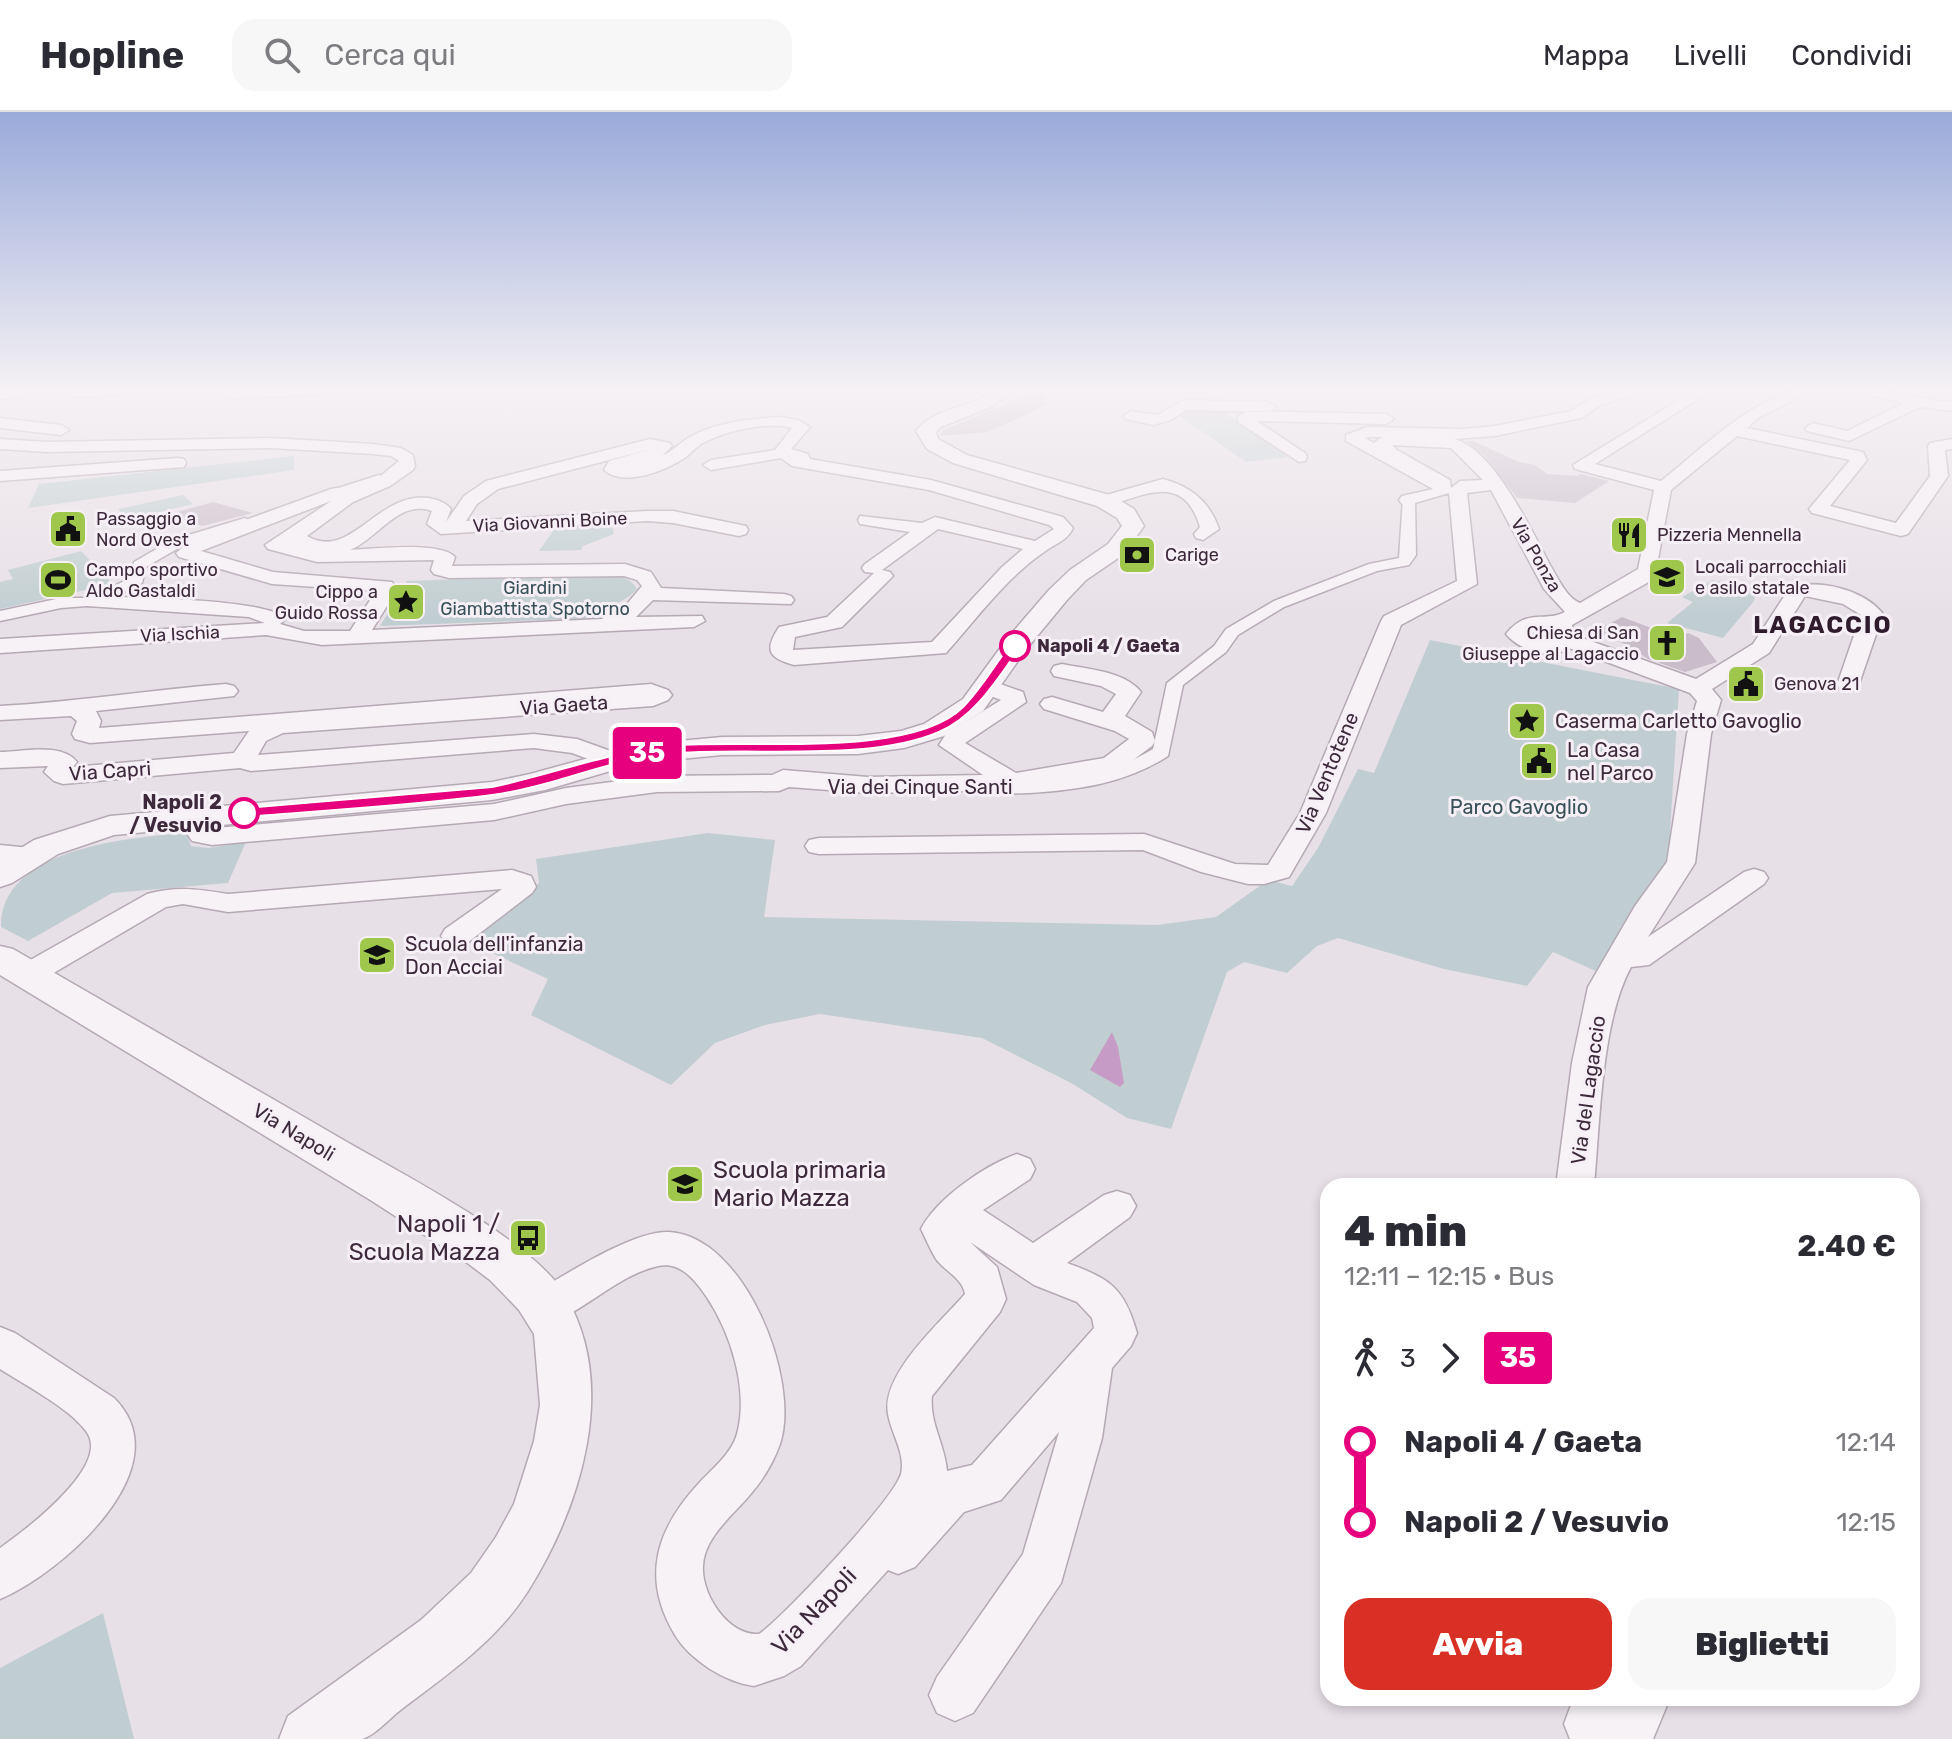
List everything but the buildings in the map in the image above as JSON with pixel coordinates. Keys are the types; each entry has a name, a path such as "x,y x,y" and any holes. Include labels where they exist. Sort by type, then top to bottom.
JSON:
{"street":[{"path":"0,476 163,465"},
{"path":"405,465 376,486 347,498 297,535 275,545 317,556 437,554 445,557 441,570 449,572 581,568 629,570 648,578 652,587 648,594 627,615 607,625"},
{"name":"Via Giovanni Boine","path":"453,526 470,500 492,485 569,465"},
{"name":"Via Giovanni Boine","path":"615,465 613,470 624,473 654,465"},
{"path":"815,465 931,485 1061,524 1064,530 1009,571 942,646 794,658 782,654 782,640 787,632 834,622 878,572 923,529 935,523 1038,547"},
{"path":"851,465 908,474 945,465"},
{"path":"0,876 15,854 110,826 492,791 534,783 610,759 689,748 840,746 891,742 934,730 973,705 1015,646 1078,575 1116,549 1133,526 1126,514 1105,501 980,465"},
{"path":"1401,465 1436,484 1444,484"},
{"name":"Via Ponza","path":"1410,465 1444,484"},
{"name":"Via Ponza","path":"1478,465 1497,485 1554,589 1567,605 1563,637"},
{"path":"1581,465 1664,487"},
{"path":"1563,637 1648,571 1660,495 1664,487 1691,465"},
{"path":"1855,465 1818,509 1901,530 1939,476 1938,465"},
{"path":"357,637 387,590 385,586 272,578 186,552 205,541 399,472"},
{"path":"94,602 137,580 139,565 177,543 379,479"},
{"path":"1105,501 1158,484 1173,488 1201,508 1210,529 1203,534"},
{"name":"Via dei Cinque Santi","path":"204,816 202,835 212,837 504,811 566,796 657,784 781,780 873,791 1039,787 1094,781 1141,766 1162,752 1175,683 1220,649 1232,632 1279,604 1374,567 1404,562 1409,555 1408,500 1438,493 1444,490 1444,484"},
{"name":"Via Ventotene","path":"819,846 1144,842 1166,846 1227,871 1264,875 1279,871 1313,813 1388,627 1396,618 1467,584 1458,491 1466,485 1497,485"},
{"name":"Via Giovanni Boine","path":"297,535 298,540 311,546 347,545 364,537 393,510 420,503 431,503 442,509 437,526 647,516 741,534"},
{"path":"867,520 923,529"},
{"path":"1563,637 1698,688 1761,648 1796,593 1803,590 1857,602 1870,609 1872,618 1850,679 1868,678 1875,673"},
{"path":"648,594 784,600"},
{"path":"0,616 61,603 94,602 252,611 275,619 283,629"},
{"name":"Via Ischia","path":"0,646 283,629 299,636 357,637 694,621"},
{"path":"1072,668 1129,692 1111,718 1117,724"},
{"path":"986,686 1011,694 1015,697 1014,702 955,739 951,745 1012,782"},
{"name":"Via del Lagaccio","path":"1576,1178 1595,1021 1604,987 1650,906 1681,863 1699,734 1709,703 1708,697 1698,688"},
{"path":"0,713 75,709 115,700 226,691"},
{"name":"Via Gaeta","path":"75,709 87,715 89,721 84,734 90,736 651,691 660,695 653,699 278,726 257,736 242,760 251,763 534,741 577,746 610,759"},
{"path":"781,780 825,785 883,786 1012,782 1118,762 1144,739 1117,724 1052,704"},
{"path":"1068,755 1095,768"},
{"name":"Via Capri","path":"0,760 59,758 64,762 57,772 63,776 242,760"},
{"path":"1620,956 1638,958 1754,878"},
{"name":"Via Napoli","path":"14,966 157,900 175,895 228,903 512,879 521,882 522,887 518,891 456,936"},
{"name":"Via Napoli","path":"14,966 388,1188 483,1248 524,1282 546,1307 559,1334 566,1405 561,1441 538,1516 516,1557 492,1594 442,1641 311,1739"},
{"name":"Via Napoli","path":"546,1307 618,1267 661,1248 693,1254 703,1261 725,1288 738,1312 755,1360 761,1408 759,1440 744,1469 711,1503 686,1538 678,1564 685,1608 710,1638 746,1660 767,1660 783,1648 906,1511 925,1475 921,1442 908,1413 907,1399 914,1385 986,1299 983,1279 952,1250 940,1229 958,1214 961,1205 1017,1169"},
{"path":"1031,1263 1117,1206"},
{"name":"Via Napoli","path":"802,1657 950,1493 985,1484 1116,1333 1110,1310 1091,1290 1048,1273 958,1214"},
{"path":"0,1346 103,1417 111,1436 106,1468 89,1501 45,1546 0,1575"},
{"name":"Via Napoli","path":"955,1695 1044,1566 1080,1438 1092,1360"},
{"path":"1590,1720 1616,1730 1632,1725 1642,1706"}],"green space":[{"path":"213,465 294,465 294,470 28,508 39,484"},
{"path":"183,495 193,504 126,520 118,509"},
{"path":"612,524 614,534 583,546 581,550 539,551 555,528"},
{"name":"Campo sportivo Aldo Gastaldi","path":"81,551 113,584 0,609 0,582 13,579 8,570"},
{"name":"Giardini Giambattista Spotorno","path":"601,574 619,576 633,583 637,589 600,618 380,626 407,581"},
{"path":"1713,580 1757,589 1754,601 1723,638 1667,623 1693,602 1682,597"},
{"name":"Parco Gavoglio","path":"1430,640 1679,689 1668,864 1600,973 1553,952 1527,986 1444,969 1338,938 1317,946 1287,973 1244,962 1227,972 1171,1129 1127,1118 1071,1083 982,1038 820,1014 765,1025 715,1043 671,1085 531,1015 548,979 462,939 539,883 536,859 708,833 775,840 764,917 1157,925 1216,917 1268,880 1292,886 1318,848 1358,769 1374,773"},
{"path":"187,834 191,846 209,848 246,842 228,883 112,893 28,941 1,927 6,900 21,880 44,864 101,844"},
{"path":"103,1613 134,1739 0,1739 0,1668"}],"shaded area":[{"path":"1112,1032 1118,1047 1124,1083 1120,1087 1090,1070"}],"bus line":[{"name":"35","path":"244,813 492,791 534,783 621,757 666,750 722,746 840,746 904,739 934,730 966,711 1015,646"}],"place":[{"name":"Passaggio a Nord Ovest","path":"68,529"},
{"name":"Pizzeria Mennella","path":"1629,535"},
{"name":"Carige","path":"1137,555"},
{"name":"Locali parrocchiali e asilo statale","path":"1667,577"},
{"name":"Campo sportivo Aldo Gastaldi","path":"58,580"},
{"name":"Cippo a Guido Rossa","path":"406,602"},
{"name":"Chiesa di San Giuseppe al Lagaccio","path":"1667,643"},
{"name":"Napoli 4 / Gaeta","path":"1015,646"},
{"name":"Genova 21","path":"1746,684"},
{"name":"Caserma Carletto Gavoglio","path":"1527,721"},
{"name":"La Casa nel Parco","path":"1539,761"},
{"name":"Napoli 2 / Vesuvio","path":"244,813"},
{"name":"Scuola dell'infanzia Don Acciai","path":"377,955"},
{"name":"Scuola primaria Mario Mazza","path":"685,1184"},
{"name":"Napoli 1 / Scuola Mazza","path":"528,1238"}],"district":[{"name":"LAGACCIO","path":"1823,625"}]}
